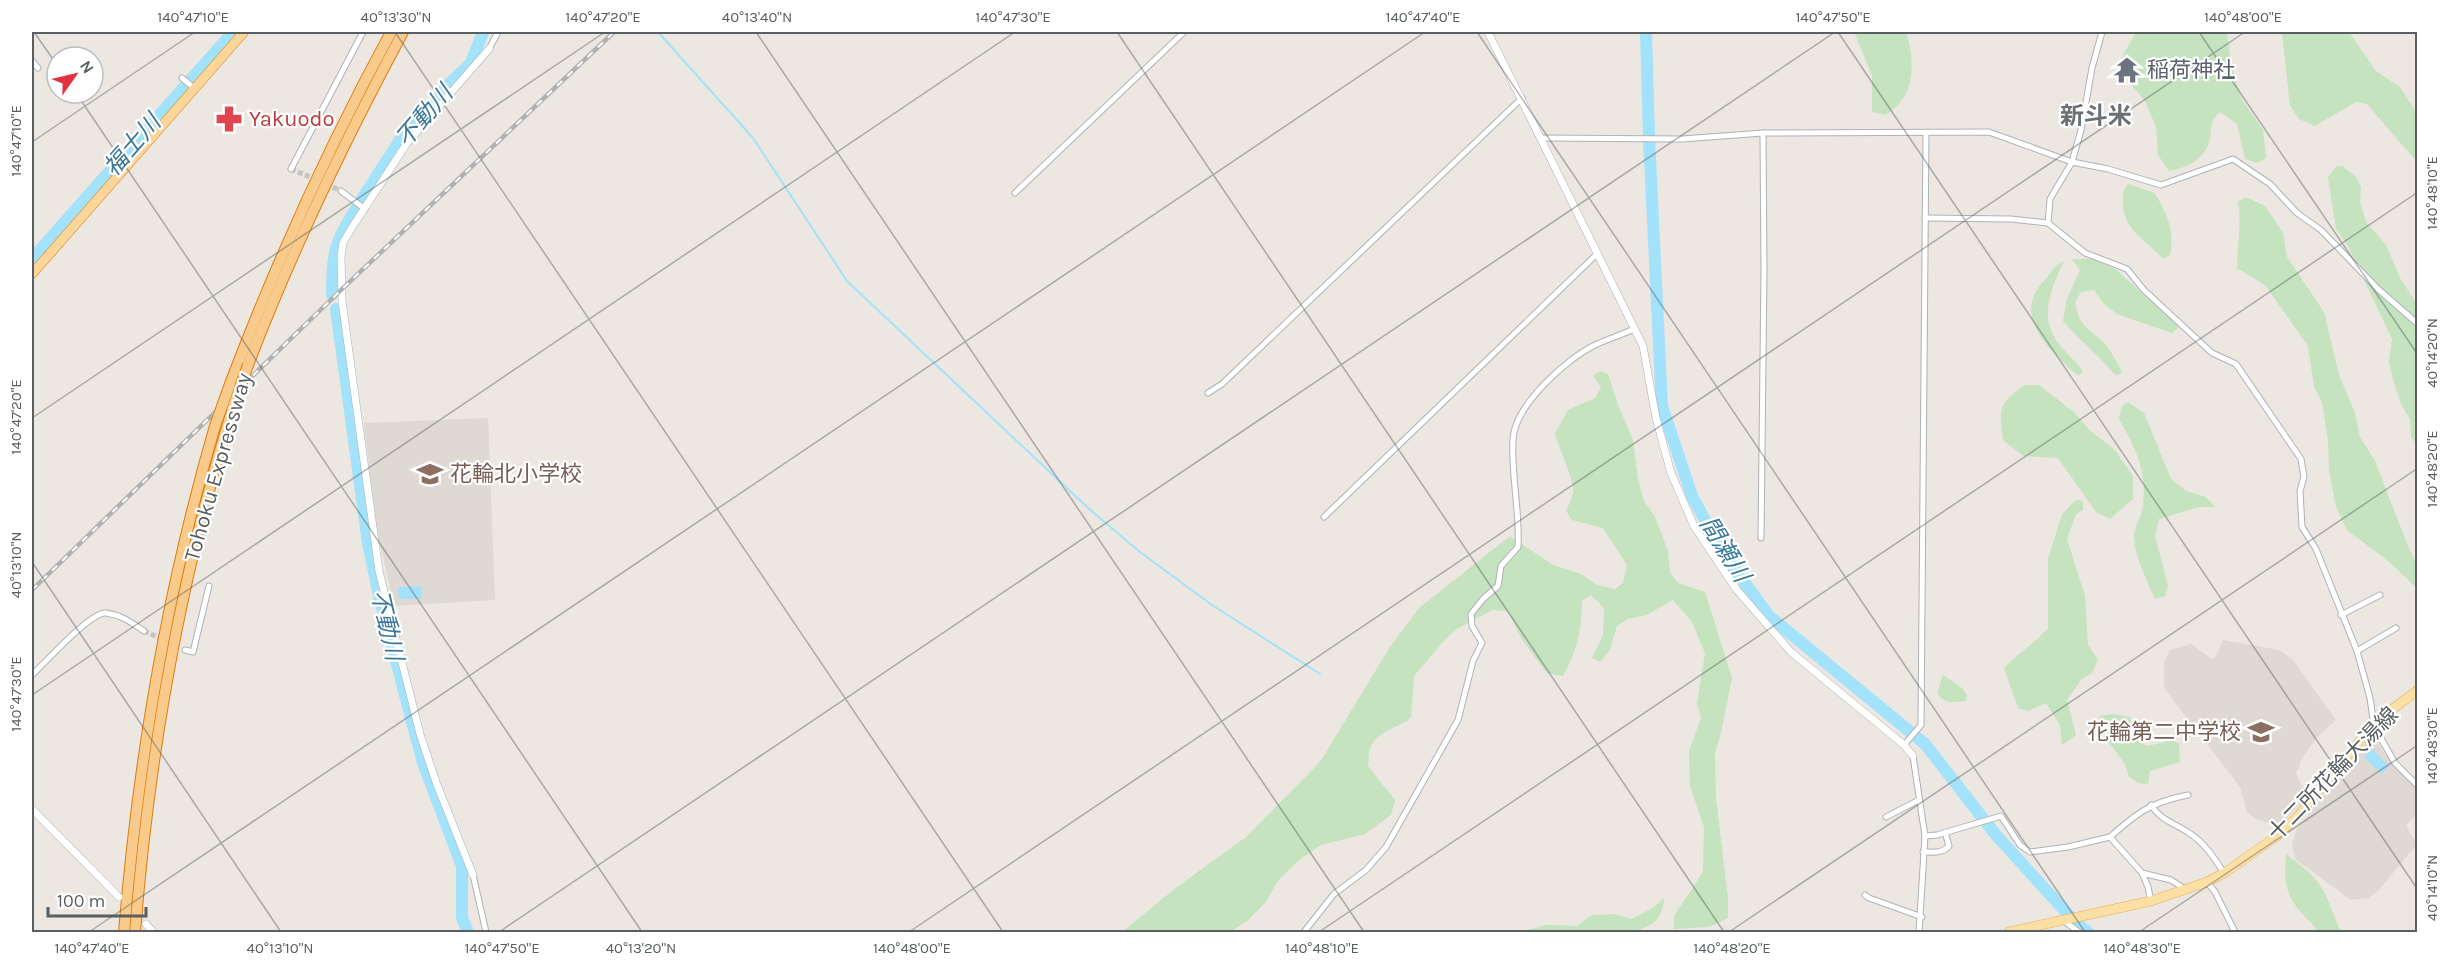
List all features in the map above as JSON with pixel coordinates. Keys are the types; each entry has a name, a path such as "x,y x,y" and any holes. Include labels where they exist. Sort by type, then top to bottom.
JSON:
{"highway":[{"path":"32,274 244,32"},
{"name":"Tohoku Expressway","path":"124,933 136,818 159,668 175,580 215,426 282,253 353,103 391,32"},
{"name":"Tohoku Expressway","path":"135,933 156,751 173,647 197,531 232,410 291,257 316,203 404,32"}],"main road":[{"name":"十二所花輪大湯線","path":"2008,933 2151,901 2207,882 2224,873 2277,836 2298,816 2374,726 2418,690"}],"street":[{"path":"291,169 363,32"},
{"path":"486,933 473,874 436,782 420,734 379,571 358,426 340,272 344,243 351,229 406,143 489,49 498,32"},
{"path":"1016,193 1184,32"},
{"path":"1488,32 1644,346 1656,418 1671,473 1694,526 1736,589 1791,652 1905,743 1913,756 1925,836 1920,933"},
{"path":"2048,223 2050,200 2072,162 2102,32"},
{"path":"32,62 38,68"},
{"path":"182,78 194,88"},
{"path":"1208,393 1222,384 1522,98"},
{"path":"1541,138 1673,139 1763,133 1989,132 2072,162 2108,169 2161,185 2233,159 2270,184 2297,213 2321,231 2378,289 2418,324"},
{"path":"1761,538 1763,133"},
{"path":"1905,743 1921,725 1926,133"},
{"path":"341,191 365,209"},
{"path":"1925,218 2011,219 2048,223 2085,253 2127,269 2144,290 2212,353 2236,364 2301,459 2304,477 2300,491 2302,527 2316,549 2357,651 2370,698 2374,726 2395,763 2418,786"},
{"path":"1324,517 1597,254"},
{"path":"1304,933 1334,894 1366,870 1386,848 1458,720 1473,661 1482,643 1472,626 1471,614 1498,586 1501,566 1518,547 1513,439 1518,420 1534,397 1579,354 1634,329"},
{"path":"184,650 193,652 209,586"},
{"path":"2341,615 2380,595"},
{"path":"32,675 91,619 104,613 125,618 144,631"},
{"path":"2357,651 2396,628"},
{"path":"1925,836 2001,816 2020,845 2030,852 2068,847 2110,837 2151,805 2162,800 2188,795"},
{"path":"1886,817 1897,809 1918,800"},
{"path":"2151,805 2157,815 2190,833 2224,873"},
{"path":"32,809 119,897"},
{"path":"1923,852 1941,852 1946,849 1949,846 1945,832"},
{"path":"2110,837 2142,873 2151,901"},
{"path":"2142,873 2171,880 2186,890"},
{"path":"2207,882 2215,892 2235,933"},
{"path":"1865,895 1922,917"},
{"path":"2066,921 2079,933"},
{"path":"146,924 153,933"}],"shaded area":[{"name":"花輪北小学校","path":"488,418 495,600 394,606 376,525 364,423"},
{"name":"花輪第二中学校","path":"2223,640 2279,650 2293,660 2336,720 2317,737 2303,757 2296,773 2304,791 2302,802 2279,826 2256,819 2247,812 2240,787 2164,688 2164,662 2170,650 2191,644 2210,658 2215,658"},
{"path":"2373,734 2384,753 2417,790 2417,813 2406,826 2417,844 2378,891 2368,898 2351,900 2295,859 2292,844 2297,829"}],"green space":[{"path":"1854,32 1905,32 1907,34 1911,57 1911,79 1903,99 1885,115 1872,112 1872,75"},
{"path":"2136,32 2227,32 2231,64 2241,98 2263,130 2266,158 2258,163 2245,159 2237,124 2220,112 2212,122 2209,142 2203,154 2182,168 2169,171 2158,155 2156,127 2145,101 2130,83 2120,77 2121,59"},
{"path":"2282,32 2349,32 2376,71 2400,87 2417,113 2417,162 2367,104 2356,102 2315,126 2299,119 2290,106"},
{"path":"2337,166 2343,166 2356,177 2361,187 2360,201 2366,222 2386,245 2400,278 2417,304 2417,445 2411,437 2410,419 2401,404 2393,380 2389,362 2392,339 2348,246 2336,229 2328,177"},
{"path":"2128,184 2155,193 2163,208 2171,230 2171,246 2170,255 2163,259 2137,234 2127,220 2123,197"},
{"path":"2246,197 2265,206 2283,233 2287,257 2324,312 2339,375 2355,413 2360,437 2375,461 2417,565 2417,588 2387,560 2347,530 2336,507 2329,471 2328,440 2322,402 2314,387 2308,346 2265,285 2237,268 2238,202"},
{"path":"2072,259 2092,259 2115,269 2177,324 2178,328 2172,333 2117,314 2104,304 2094,290 2081,292 2075,302 2078,316 2113,355 2122,372 2116,376 2063,321 2067,299 2080,270"},
{"path":"2064,261 2051,292 2049,324 2059,344 2083,372 2078,376 2046,345 2038,333 2031,307 2035,294 2053,270"},
{"path":"1600,371 1608,374 1633,440 1638,480 1644,501 1655,517 1668,551 1670,573 1678,583 1705,592 1732,678 1715,753 1716,799 1728,898 1728,918 1709,927 1674,929 1674,916 1703,872 1704,827 1690,786 1689,751 1701,718 1697,703 1705,653 1692,622 1673,600 1646,615 1628,619 1617,626 1610,650 1600,662 1592,658 1603,635 1604,608 1591,595 1582,601 1578,640 1563,676 1547,673 1521,638 1508,611 1492,610 1455,630 1414,676 1411,718 1384,733 1374,741 1370,748 1368,766 1395,800 1391,815 1365,834 1321,845 1299,860 1277,882 1266,902 1246,922 1230,932 1122,932 1177,887 1246,837 1320,762 1390,647 1419,608 1510,536 1553,565 1581,574 1597,585 1615,589 1623,583 1627,565 1603,528 1572,520 1566,511 1573,487 1555,434 1568,410 1595,398 1601,387 1593,376"},
{"path":"2025,385 2039,385 2075,413 2089,430 2114,449 2133,476 2133,499 2110,519 2096,512 2058,458 2023,456 2003,440 2002,408 2016,391"},
{"path":"2128,402 2144,413 2171,479 2186,491 2206,497 2215,507 2199,507 2159,519 2155,536 2168,586 2165,596 2155,599 2135,545 2134,533 2143,506 2144,493 2139,460 2119,419 2122,406"},
{"path":"2076,500 2083,501 2083,510 2076,514 2067,539 2085,596 2088,645 2098,660 2092,673 2081,680 2067,700 2076,735 2062,745 2060,725 2046,703 2028,711 2018,708 2004,668 2048,628 2048,559 2062,514"},
{"path":"1943,675 1962,688 1967,695 1966,701 1949,702 1940,697 1937,693"},
{"path":"2114,714 2130,717 2134,736 2146,746 2171,739 2179,744 2180,762 2150,771 2148,784 2138,783 2129,777 2125,764 2097,726 2099,716"},
{"path":"2286,854 2319,884 2341,932 2317,932 2301,913 2290,896 2286,883"},
{"path":"1664,898 1656,921 1634,932 1520,932 1546,925 1577,926 1592,915 1615,914 1631,919 1653,908"}],"water":[{"path":"422,586 422,599 399,599 398,587"},
{"path":"2372,749 2389,766 2381,774 2364,757"}],"waterway":[{"name":"福士川","path":"32,259 233,32"},
{"name":"不動川","path":"362,199 402,137 431,107 446,87 471,63 483,32"},
{"path":"658,32 753,138 847,281 1088,508 1140,552 1212,605 1320,674"},
{"name":"間瀬川","path":"1646,32 1662,406 1692,496 1721,550 1769,616 1925,744 1996,835 2075,922 2088,932"},
{"name":"不動川","path":"332,295 336,250 343,231 356,209"},
{"name":"不動川","path":"336,309 368,543 380,600 423,763 462,866 462,918 468,932"}],"tunnel":[{"path":"291,169 317,180"},
{"path":"326,184 341,191"},
{"path":"144,631 164,640"}],"railway":[{"path":"32,590 341,290 614,32"}],"place":[{"name":"稲荷神社","path":"2127,70"},
{"name":"Yakuodo","path":"229,119"},
{"name":"花輪北小学校","path":"430,474"},
{"name":"花輪第二中学校","path":"2261,732"}],"district":[{"name":"新斗米","path":"2096,116"}]}
